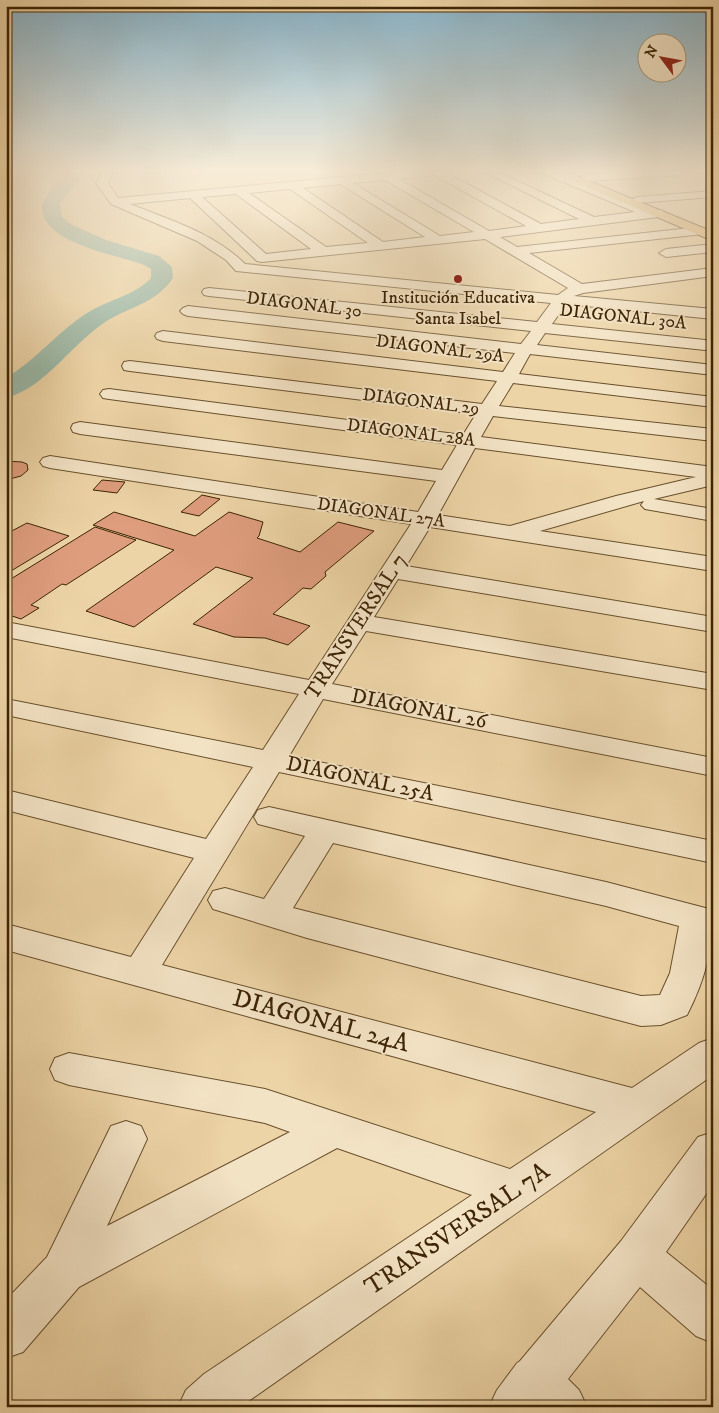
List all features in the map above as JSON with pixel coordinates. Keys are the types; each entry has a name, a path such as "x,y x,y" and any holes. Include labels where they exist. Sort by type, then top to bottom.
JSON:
{"street":[{"path":"201,238 215,244 238,264 713,316 705,345 706,369"},
{"path":"241,238 263,258"},
{"path":"304,238 324,252"},
{"path":"369,238 381,246"},
{"path":"80,428 141,356 238,264 263,258 458,238"},
{"path":"491,238 580,289 713,272"},
{"path":"514,252 638,238"},
{"path":"656,255 713,248"},
{"path":"543,267 562,265"},
{"path":"171,470 372,280"},
{"name":"TRANSVERSAL 7","path":"139,973 424,520 487,410 525,350 561,300 569,293 580,289"},
{"name":"DIAGONAL 30A","path":"209,292 705,345"},
{"path":"642,308 704,298"},
{"name":"DIAGONAL 30","path":"188,311 706,369"},
{"name":"DIAGONAL 29A","path":"163,336 280,367 508,378 713,402"},
{"name":"DIAGONAL 29","path":"141,356 280,367 487,410 713,435"},
{"name":"DIAGONAL 28A","path":"80,428 236,410 713,473"},
{"path":"80,428 212,432 448,478"},
{"name":"DIAGONAL 27A","path":"80,428 171,470 424,520 713,564"},
{"path":"511,532 623,500 713,479"},
{"path":"652,505 713,515"},
{"path":"391,570 713,625"},
{"path":"359,622 713,682"},
{"name":"DIAGONAL 26","path":"6,629 713,767"},
{"name":"DIAGONAL 25A","path":"6,707 713,852"},
{"path":"6,800 214,852"},
{"path":"225,900 307,925 641,1011 661,1010 674,1005 688,973 706,921 606,894 268,817"},
{"path":"272,914 308,853 326,830"},
{"name":"DIAGONAL 24A","path":"6,937 636,1106"},
{"name":"TRANSVERSAL 7A","path":"203,1407 221,1391 713,1054"},
{"path":"69,1069 265,1106 514,1190"},
{"path":"63,1272 334,1129"},
{"path":"6,1335 63,1272 126,1140"},
{"path":"537,1398 713,1150"},
{"path":"637,1256 713,1320"}],"building":[{"path":"6,461 27,464 28,470 21,476 6,480"},
{"path":"102,480 125,482 117,493 93,490"},
{"path":"202,495 220,499 199,516 181,512"},
{"path":"114,512 195,536 229,512 263,522 257,538 300,552 338,522 374,531 325,572 326,576 311,589 303,588 273,614 310,626 288,645 265,638 234,637 193,624 253,578 216,567 134,627 86,611 174,550 93,525"},
{"path":"27,523 69,536 6,574 6,534"},
{"path":"95,527 136,540 66,585 62,584 31,605 39,608 21,619 6,614 6,582"}],"waterway":[{"path":"6,390 31,373 87,323 107,311 143,295 158,284 162,278 161,267 153,261 82,238"}],"place":[{"name":"Institución Educativa Santa Isabel","path":"458,279"}]}
